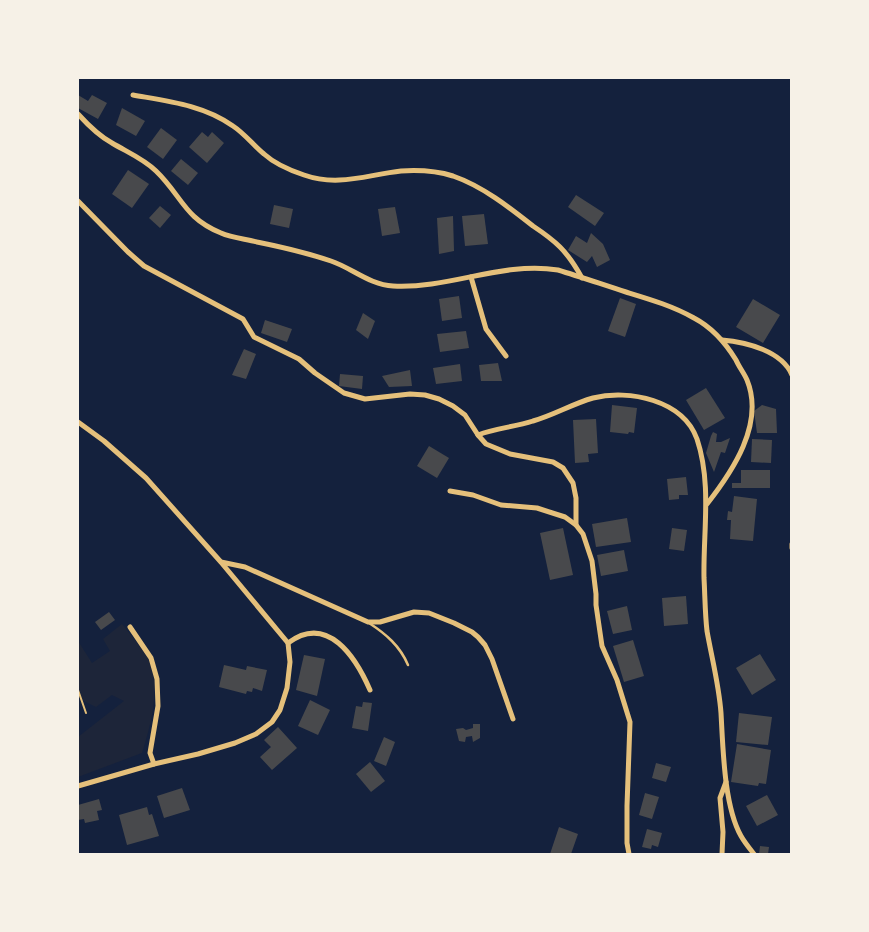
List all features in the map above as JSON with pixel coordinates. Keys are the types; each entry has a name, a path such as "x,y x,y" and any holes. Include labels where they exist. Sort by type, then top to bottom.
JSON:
{"street":[{"path":"133,95 184,104 216,116 233,126 263,154 282,167 305,176 340,181 402,171 428,171 452,176 473,185 539,230 560,247 582,278"},
{"path":"78,114 110,143 141,160 156,171 195,220 223,235 312,254 349,268 361,276 392,286 430,285 502,270 540,267 558,270 662,304 693,317 709,327 722,340 747,380 751,398 750,423 738,458 728,476 707,504"},
{"path":"78,201 144,266 243,319 254,337 299,359 315,373 344,393 365,399 410,394 439,399 465,415 486,444 510,454 553,462 563,468 573,483 576,498 576,524"},
{"path":"471,277 486,329 506,356"},
{"path":"722,340 744,344 774,356 784,362 792,375"},
{"path":"478,435 533,421 595,398 622,395 646,398 673,410 693,430 702,460 707,504 704,553 706,622 719,694 726,781 736,826 740,835 754,854"},
{"path":"78,422 104,441 146,478 220,561 288,643 290,662 287,688 280,710 272,722 256,734 235,743 198,754 154,764 78,786"},
{"path":"450,491 473,495 501,505 537,508 564,517 576,524 583,534 592,560 602,646 617,680 630,722 627,806 627,843 629,854"},
{"path":"220,561 245,567 368,622 389,620 414,612 429,612 472,632 485,646 492,659 513,719"},
{"path":"130,628 151,658 157,679 158,706 150,753 154,764"},
{"path":"288,643 298,635 306,634 323,635 331,638 347,650 355,660 370,690"},
{"path":"722,854 723,832 720,798 726,781"}],"lane":[{"path":"368,622 387,635 404,654 408,665"}],"path":[{"path":"78,690 86,713"},
{"path":"78,704 82,701"}],"shaded area":[{"path":"122,624 146,655 154,678 155,691 152,717 142,753 78,777 78,737 124,701 112,695 96,707 80,699 78,693 78,641 92,663 110,651 103,639"}],"building":[{"path":"78,95 88,101 92,95 107,103 98,119 78,108"},
{"path":"122,108 145,121 136,136 116,125"},
{"path":"161,128 177,140 163,159 147,147"},
{"path":"202,132 208,137 212,132 224,143 207,163 189,147"},
{"path":"181,159 198,173 188,185 171,171"},
{"path":"128,170 149,184 132,208 112,194"},
{"path":"576,195 604,213 595,226 568,207"},
{"path":"274,205 293,209 289,228 270,224"},
{"path":"160,206 171,215 160,228 149,218"},
{"path":"395,207 400,233 382,236 378,209"},
{"path":"484,214 488,244 465,246 462,216"},
{"path":"453,216 454,251 439,254 437,218"},
{"path":"591,233 603,244 610,260 597,267 592,256 587,262 568,250 576,236 587,243"},
{"path":"459,296 462,318 442,321 439,299"},
{"path":"620,298 636,304 625,337 608,331"},
{"path":"753,299 780,315 763,343 736,327"},
{"path":"363,313 375,321 368,339 356,330"},
{"path":"265,320 292,329 287,342 261,333"},
{"path":"466,331 469,348 440,352 437,334"},
{"path":"244,349 256,354 246,379 232,375"},
{"path":"498,363 502,381 481,381 479,365"},
{"path":"460,364 462,381 436,384 433,368"},
{"path":"410,370 412,386 389,387 382,376"},
{"path":"340,374 363,376 362,389 339,386"},
{"path":"706,388 725,418 704,430 686,400"},
{"path":"612,405 637,408 634,433 610,432"},
{"path":"762,405 776,409 777,433 757,433 754,411"},
{"path":"596,419 598,453 588,454 589,462 575,463 573,420"},
{"path":"713,432 717,434 716,442 730,438 725,453 721,452 714,472 706,453"},
{"path":"752,439 772,440 771,463 751,462"},
{"path":"429,446 449,458 437,478 417,466"},
{"path":"741,470 770,470 770,488 732,488 732,483 741,483"},
{"path":"686,477 688,495 679,495 679,499 669,500 667,479"},
{"path":"734,496 757,499 753,541 730,539 731,520 727,520 728,511 732,512"},
{"path":"627,518 631,542 596,547 592,524"},
{"path":"563,528 573,575 550,580 540,533"},
{"path":"672,528 687,530 684,551 669,549"},
{"path":"624,550 628,571 601,576 597,555"},
{"path":"686,596 688,624 664,626 662,598"},
{"path":"627,606 632,630 613,634 607,611"},
{"path":"109,612 115,620 101,630 95,622"},
{"path":"633,640 644,676 624,682 613,646"},
{"path":"760,654 776,680 752,695 736,668"},
{"path":"304,655 325,659 317,696 296,690"},
{"path":"224,665 246,670 247,666 267,670 262,691 253,688 252,692 247,691 246,694 219,687"},
{"path":"310,700 330,710 318,735 298,726"},
{"path":"363,702 372,703 368,731 352,728 356,706 362,707"},
{"path":"739,713 772,717 768,745 736,742"},
{"path":"473,724 480,724 480,738 473,742 472,736 466,737 465,742 459,741 456,729 463,728 466,730 473,728"},
{"path":"278,727 297,748 272,770 260,757 271,747 264,740"},
{"path":"384,737 395,742 386,766 374,761"},
{"path":"737,744 771,750 766,784 759,783 758,786 731,782"},
{"path":"370,762 385,781 371,792 356,774"},
{"path":"656,763 671,767 666,782 652,778"},
{"path":"182,788 190,810 164,818 157,796"},
{"path":"645,793 659,797 652,819 639,815"},
{"path":"767,795 778,815 757,826 746,806"},
{"path":"99,799 102,810 97,811 99,820 85,823 84,819 78,820 78,805"},
{"path":"147,807 149,815 152,814 159,836 127,845 119,815"},
{"path":"559,827 578,834 571,854 550,854"},
{"path":"647,829 662,833 658,847 652,845 651,849 642,847"},
{"path":"760,846 769,847 768,854 759,854"}]}
